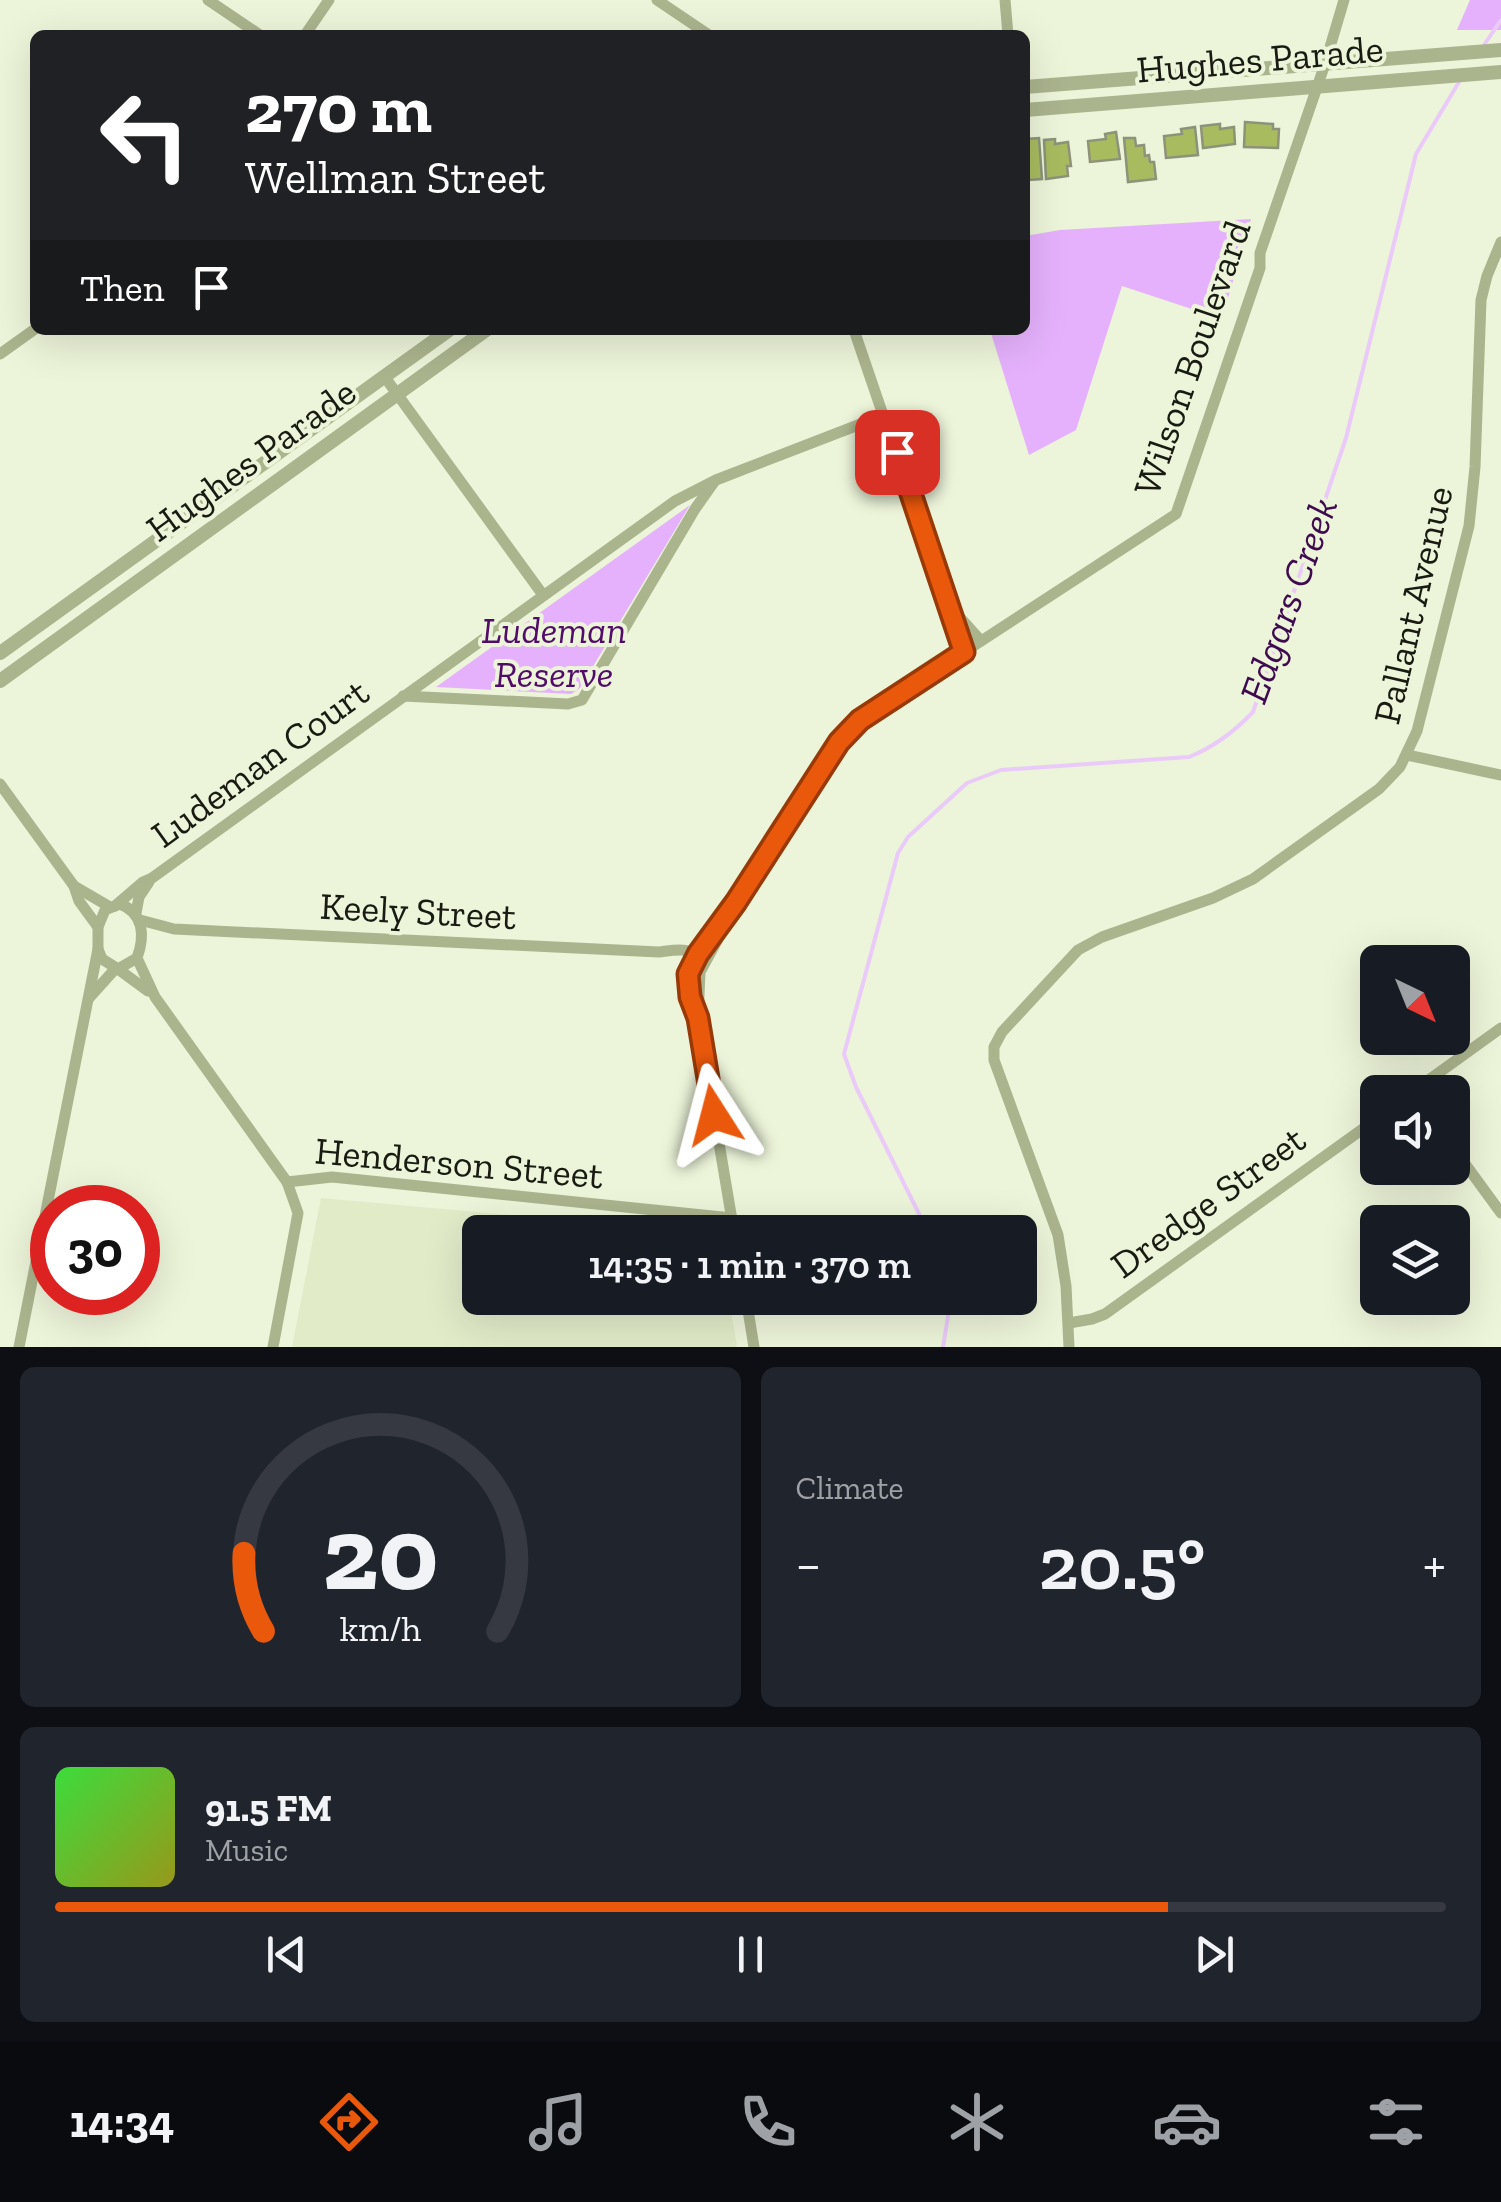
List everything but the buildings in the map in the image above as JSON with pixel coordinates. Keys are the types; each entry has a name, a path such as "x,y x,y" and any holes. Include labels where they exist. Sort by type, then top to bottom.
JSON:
{"street":[{"path":"208,0 253,30"},
{"path":"309,30 329,0"},
{"path":"656,0 701,30"},
{"path":"1005,0 1008,30"},
{"name":"Wilson Boulevard","path":"731,1215 698,1018 698,959 724,932 736,902 839,742 860,720 1176,514 1260,268 1260,252 1344,0"},
{"name":"Hughes Parade","path":"1030,87 1501,50"},
{"name":"Hughes Parade","path":"1030,110 1501,72"},
{"name":"Pallant Avenue","path":"1069,1347 1058,1236 994,1060 996,1040 1078,950 1102,937 1214,898 1253,879 1379,789 1407,755 1417,731 1469,526 1481,300 1501,242"},
{"path":"0,354 30,333"},
{"name":"Hughes Parade","path":"0,653 441,335"},
{"path":"450,335 459,350"},
{"name":"Hughes Parade","path":"0,681 479,335"},
{"path":"856,335 964,652"},
{"path":"384,376 543,595"},
{"name":"Ludeman Court","path":"112,906 675,501 716,480 884,415"},
{"name":"Ludeman Court","path":"403,696 568,704 582,700 716,480"},
{"path":"948,600 961,622 981,641"},
{"path":"40,624 53,643"},
{"path":"1407,755 1501,775"},
{"path":"0,784 74,886 79,902 98,927"},
{"name":"Ludeman Court","path":"138,917 139,897 152,878"},
{"path":"74,886 112,906 128,907 138,917 139,951 130,965 117,969 89,998"},
{"path":"18,1347 89,998 98,927 112,906"},
{"name":"Keely Street","path":"138,917 174,929 658,952 685,950 698,959"},
{"name":"Keely Street","path":"139,951 156,935 174,929"},
{"path":"98,949 105,962 117,969"},
{"name":"Henderson Street","path":"139,951 155,998 287,1182 332,1177 703,1215"},
{"name":"Henderson Street","path":"117,969 155,998"},
{"path":"1436,1075 1501,1028"},
{"name":"Dredge Street","path":"1069,1323 1105,1314 1360,1131"},
{"path":"1470,1171 1501,1213"},
{"path":"273,1347 298,1213 287,1182"},
{"path":"749,1315 754,1347"}],"shaded area":[{"path":"321,1198 509,1215 462,1215 462,1315 732,1315 737,1347 292,1347"}],"green space":[{"path":"1470,0 1501,0 1501,30 1457,30"},
{"path":"1251,219 1222,319 1122,286 1076,430 1029,455 992,335 1030,335 1030,235"},
{"name":"Ludeman Reserve","path":"690,505 580,688 571,694 436,687"}],"waterway":[{"name":"Edgars Creek","path":"1484,45 1501,20"},
{"name":"Edgars Creek","path":"920,1215 856,1087 844,1054 898,853 908,837 967,783 1001,770 1189,757 1223,738 1253,712 1346,438 1416,154 1459,82"},
{"name":"Edgars Creek","path":"943,1347 948,1315"}],"route":[{"path":"714,1115 698,1018 688,983 698,954 839,742 860,720 964,652 897,452"}]}
